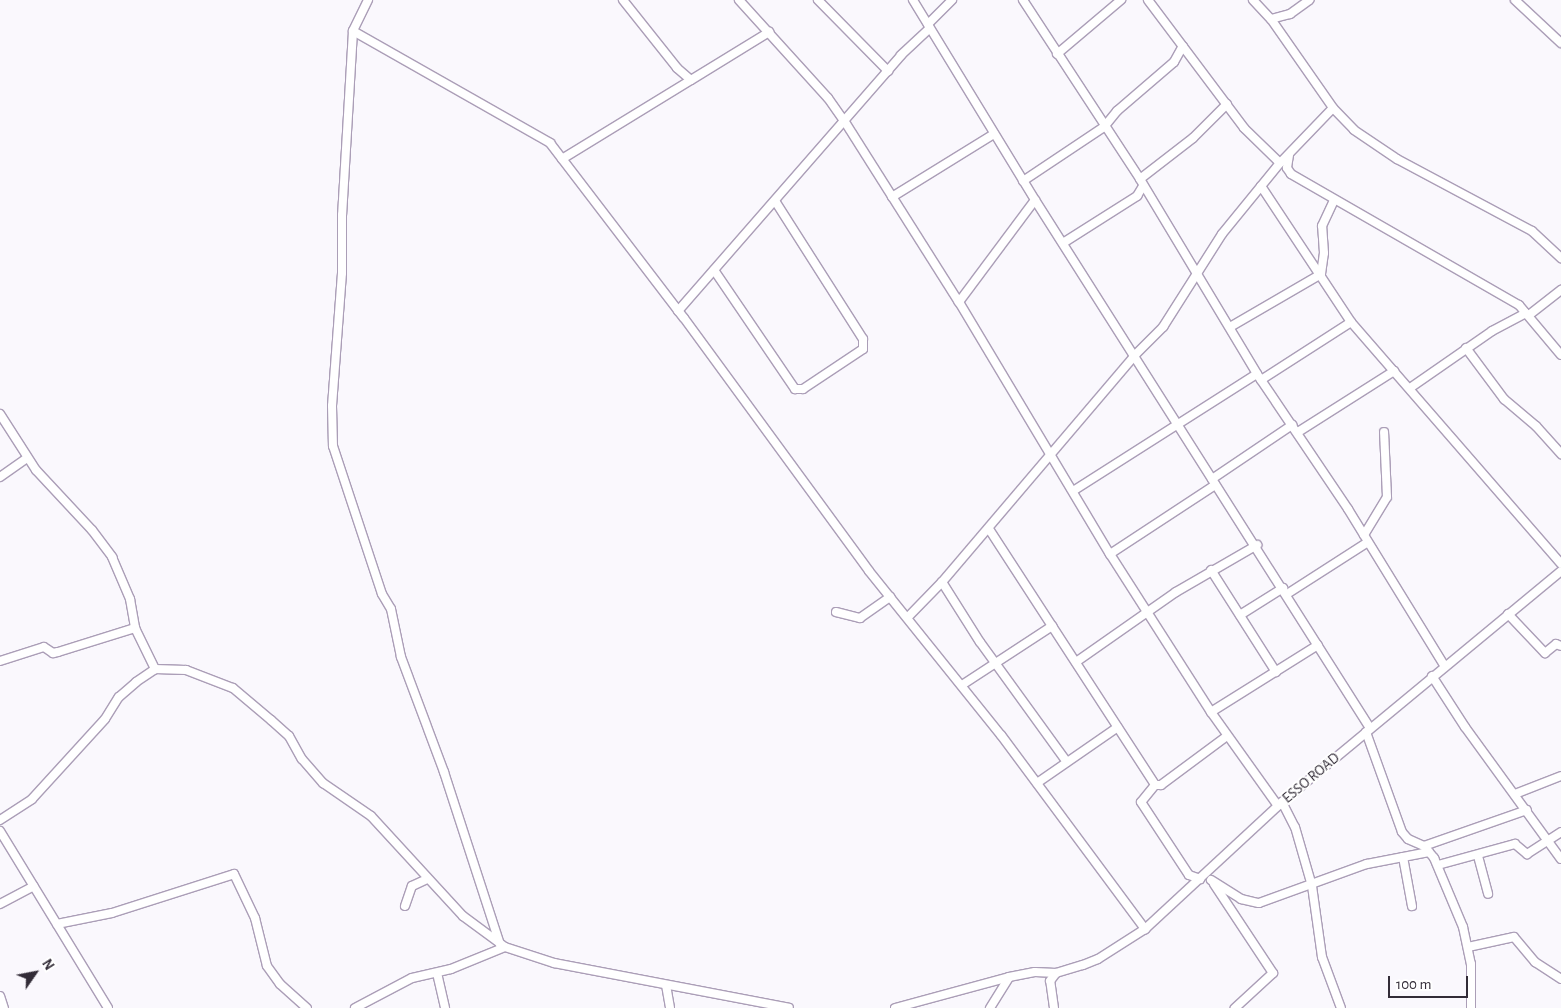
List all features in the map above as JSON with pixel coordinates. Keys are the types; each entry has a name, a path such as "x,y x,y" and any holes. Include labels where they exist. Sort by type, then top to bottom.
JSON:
{"street":[{"path":"368,0 353,31 342,216 342,273 332,406 333,446 382,594 391,609 401,657 446,778 503,945"},
{"path":"623,0 677,68 691,80"},
{"path":"739,0 769,32 845,122 959,302 1110,554 1227,736 1280,804 1295,827 1312,886 1322,957 1341,1008"},
{"path":"818,0 888,71"},
{"path":"913,0 1035,200 1135,355 1213,482 1257,545 1368,730 1402,832 1408,839 1426,849 1438,865 1468,947 1471,1008"},
{"path":"678,311 952,0"},
{"path":"1023,0 1104,127 1142,182 1259,377 1295,428 1364,534 1444,665"},
{"path":"1057,54 1121,0"},
{"path":"1148,0 1257,143 1280,163"},
{"path":"1253,0 1272,19 1333,108 1354,130 1397,159 1532,231 1561,258"},
{"path":"1272,19 1290,14 1309,0"},
{"path":"1515,0 1560,42"},
{"path":"353,31 541,135 562,159 678,311 890,598 908,617 1037,782 1145,928"},
{"path":"562,159 769,32"},
{"path":"1024,181 1104,127 1117,111 1174,62 1183,46"},
{"path":"1063,243 1137,196 1142,182 1193,138 1227,104"},
{"path":"908,617 989,529 1135,355 1163,327 1222,234 1280,163 1333,108"},
{"path":"892,197 994,134"},
{"path":"1290,154 1286,168 1291,174 1503,294 1527,314 1561,355"},
{"path":"1261,186 1351,322 1561,564"},
{"path":"714,270 796,388 803,389 863,348 863,339 775,200"},
{"path":"959,302 1035,200"},
{"path":"1321,274 1324,252 1322,226 1334,200"},
{"path":"1230,327 1321,274"},
{"path":"1410,388 1466,348 1527,314 1561,290"},
{"path":"1073,491 1177,423 1351,322"},
{"path":"1466,348 1504,399 1561,454"},
{"path":"1110,554 1213,482 1295,428 1394,371"},
{"path":"0,414 27,458 53,491 92,530 112,557 130,599 135,628 155,669"},
{"path":"1364,534 1387,497 1384,432"},
{"path":"0,477 27,458"},
{"path":"989,529 1155,785"},
{"path":"1240,615 1368,542"},
{"path":"1076,662 1148,611 1212,570 1257,545"},
{"path":"1212,570 1276,672"},
{"name":"ESSO ROAD","path":"895,1008 1009,977 1035,972 1056,973 1098,959 1145,928 1200,880 1209,877 1280,804 1444,665 1561,571"},
{"path":"942,582 996,663 1067,762"},
{"path":"836,612 860,618 890,598"},
{"path":"1508,614 1545,653 1556,644 1561,646"},
{"path":"962,685 1052,626"},
{"path":"0,661 44,647 53,654 135,628"},
{"path":"1211,712 1318,645"},
{"path":"0,820 32,800 105,719 119,698 155,669 186,670 233,688 289,736 302,759 322,783 370,816 463,916 503,945 554,963 789,1008"},
{"path":"1432,676 1561,859"},
{"path":"1037,782 1118,727"},
{"path":"1200,880 1188,875 1141,802 1155,785 1161,784 1227,736"},
{"path":"1515,794 1561,776"},
{"path":"1209,877 1241,899 1258,903 1312,886 1367,864 1404,857 1527,810"},
{"path":"0,831 108,1008"},
{"path":"1438,865 1478,856 1516,844 1527,854 1549,842 1561,832"},
{"path":"1478,856 1488,894"},
{"path":"1404,857 1412,906"},
{"path":"56,924 112,914 234,874 255,918 267,966 280,984 307,1008"},
{"path":"1209,877 1272,973 1235,1008"},
{"path":"405,906 412,886 427,879"},
{"path":"0,904 34,886"},
{"path":"1468,947 1514,938 1535,962 1561,979"},
{"path":"355,1008 412,978 437,973 503,945"},
{"path":"437,973 445,1008"},
{"path":"1054,1008 1050,981 1056,973"},
{"path":"990,1008 1009,977"},
{"path":"666,985 670,1008"},
{"path":"0,996 4,1008"}]}
